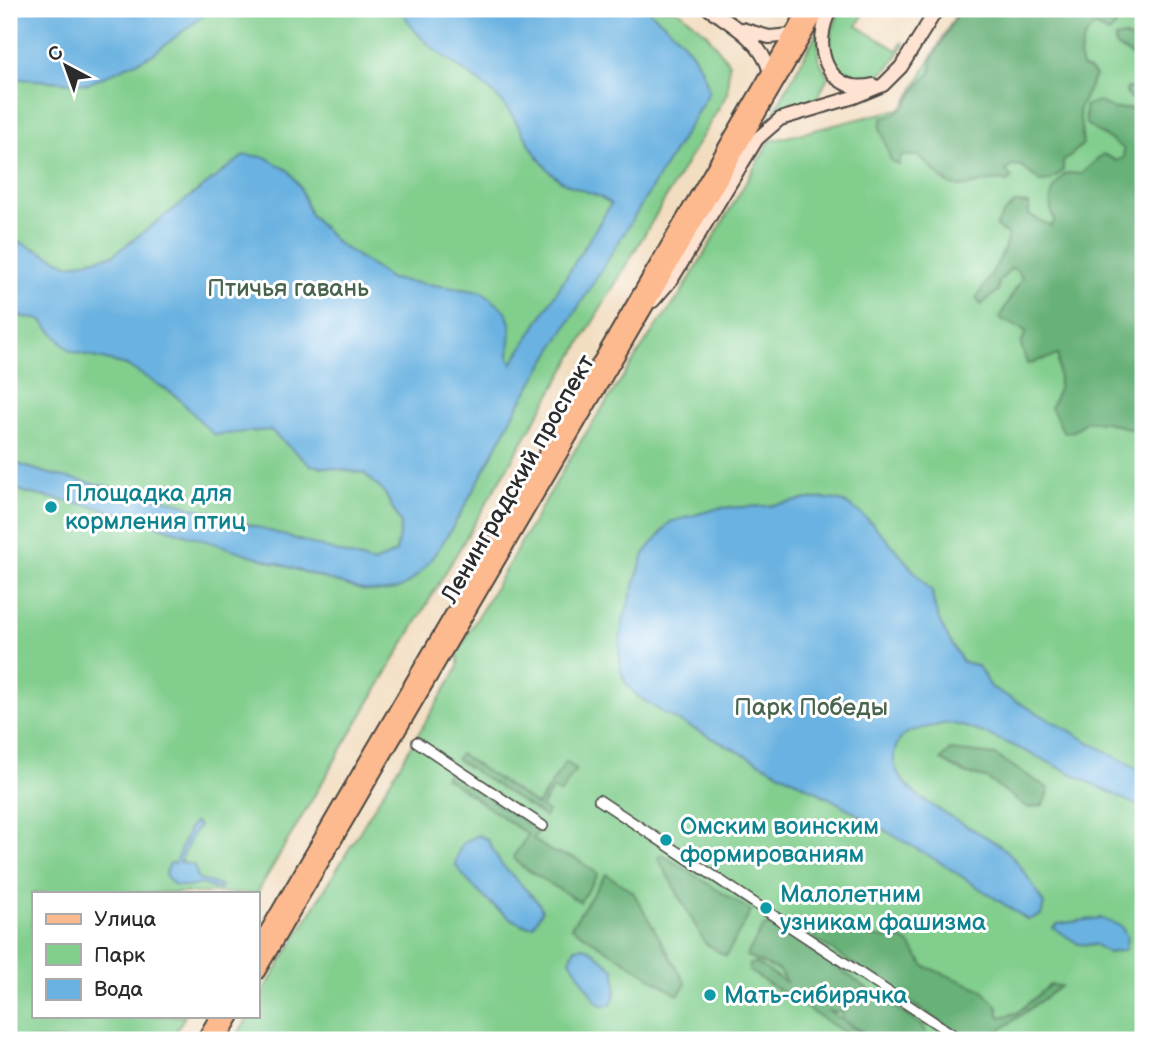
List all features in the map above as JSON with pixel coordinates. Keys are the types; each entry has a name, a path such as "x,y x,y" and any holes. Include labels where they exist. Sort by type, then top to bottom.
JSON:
{"main road":[{"name":"Ленинградский проспект","path":"259,946 807,9"},
{"name":"Ленинградский проспект","path":"259,969 819,9"},
{"path":"204,1040 217,1018"},
{"path":"218,1040 231,1018"}],"street":[{"path":"709,9 738,28 761,52 770,72"},
{"path":"831,9 824,23 820,46 830,72 848,85 862,87 878,84 895,74"},
{"path":"639,317 672,279 746,155 768,127 794,114 873,91 895,74 937,9"},
{"path":"738,28 769,37 791,35"},
{"path":"417,742 543,825"},
{"path":"599,800 961,1040"}],"green space":[{"name":"Птичья гавань","path":"9,9 677,9 706,33 729,63 727,94 258,892 32,892 32,1018 184,1018 171,1040 9,1040"},
{"path":"841,9 866,9 857,26 897,50 902,42 904,44 892,63 875,77 859,79 851,76 844,73 833,61 829,45"},
{"name":"Парк Победы","path":"959,9 1143,9 1143,1040 234,1040 248,1018 259,1018 259,999 458,668 458,651 575,450 655,328 679,297 770,141 903,108"},
{"path":"960,9 1118,9 1115,27 1109,33 1094,26 1084,40 1080,57 1082,67 1095,76 1079,109 1083,144 1063,162 1063,171 1050,181 1041,182 1021,166 1012,165 1006,171 1012,178 1007,182 993,181 959,186 943,179 918,156 901,156 899,165 891,161 880,127 882,118 891,116 904,106 931,73 932,60"},
{"path":"819,29 818,57 828,77 814,104 773,114"},
{"path":"1123,36 1138,42 1143,39 1143,433 1106,422 1086,421 1074,431 1064,433 1051,407 1059,388 1058,355 1027,364 1021,345 1026,331 999,318 1022,278 1011,268 999,282 998,291 981,305 976,298 995,268 1006,243 1008,235 996,227 1003,214 1015,203 1029,204 1029,215 1051,226 1055,220 1051,195 1066,173 1081,174 1103,154 1117,161 1124,157 1123,148 1086,124 1085,106 1098,101 1113,109 1140,108 1141,103 1131,99 1126,93 1127,88 1134,88 1137,84 1135,72 1142,67 1139,60 1115,46 1115,38"},
{"path":"950,750 995,755 1049,789 1043,805 1028,808 986,778 967,774 941,760"},
{"path":"460,754 537,805 566,762 576,769 560,794 553,789 541,807 548,812 545,817 456,759"},
{"path":"449,772 538,831 533,839 552,852 575,858 598,874 580,902 521,866 513,857 528,835 445,777"},
{"path":"661,854 751,911 726,956 705,943 658,858"},
{"path":"606,874 633,892 686,984 678,995 571,927"},
{"path":"835,922 871,938 897,937 909,943 924,966 981,989 997,1005 1000,1017 1017,1013 1050,985 1061,986 988,1039 967,1040 814,938 819,930"},
{"path":"764,926 777,926 922,1026 929,1040 877,1040 843,1020 842,1012 829,1011 872,1040 856,1040 749,971 750,964 756,963 786,982 780,971 746,956"}],"water":[{"path":"9,9 212,9 152,55 88,84 9,78"},
{"path":"402,9 647,9 686,45 700,67 709,92 519,405 468,501 437,552 407,584 390,591 361,590 105,509 27,493 9,486 9,461 46,473 169,500 374,563 396,552 401,524 384,492 364,473 310,465 270,430 214,435 175,395 126,365 70,351 41,320 9,314 9,237 70,265 113,255 245,155 265,157 289,171 300,187 310,214 336,242 391,279 482,292 506,311 511,327 509,356 512,364 611,204 605,199 568,185 546,168 499,99 420,36"},
{"path":"808,499 833,499 848,504 874,525 932,591 939,620 963,662 978,666 991,687 1143,772 1143,805 1139,806 1008,743 958,725 943,724 915,730 900,740 895,750 895,766 903,781 934,807 1009,853 1026,874 1044,904 1041,915 1028,920 941,863 829,798 665,714 636,695 626,683 621,671 619,647 622,625 644,554 670,522 719,508 768,506"},
{"path":"195,822 199,826 180,862 194,865 198,879 221,886 219,890 200,884 189,887 174,885 165,875 170,863 175,863 190,827"},
{"path":"478,835 487,839 501,864 539,903 542,911 533,926 524,925 502,912 469,882 455,864 461,845"},
{"path":"1100,918 1121,926 1127,937 1125,950 1108,953 1096,945 1079,944 1053,928 1058,924"},
{"path":"575,948 590,949 615,970 616,991 611,1005 601,1005 595,1000 570,960"}],"place":[{"name":"Площадка для кормления птиц","path":"51,507"},
{"name":"Омским воинским формированиям","path":"666,840"},
{"name":"Малолетним узникам фашизма","path":"766,908"},
{"name":"Мать-сибирячка","path":"710,995"}]}
